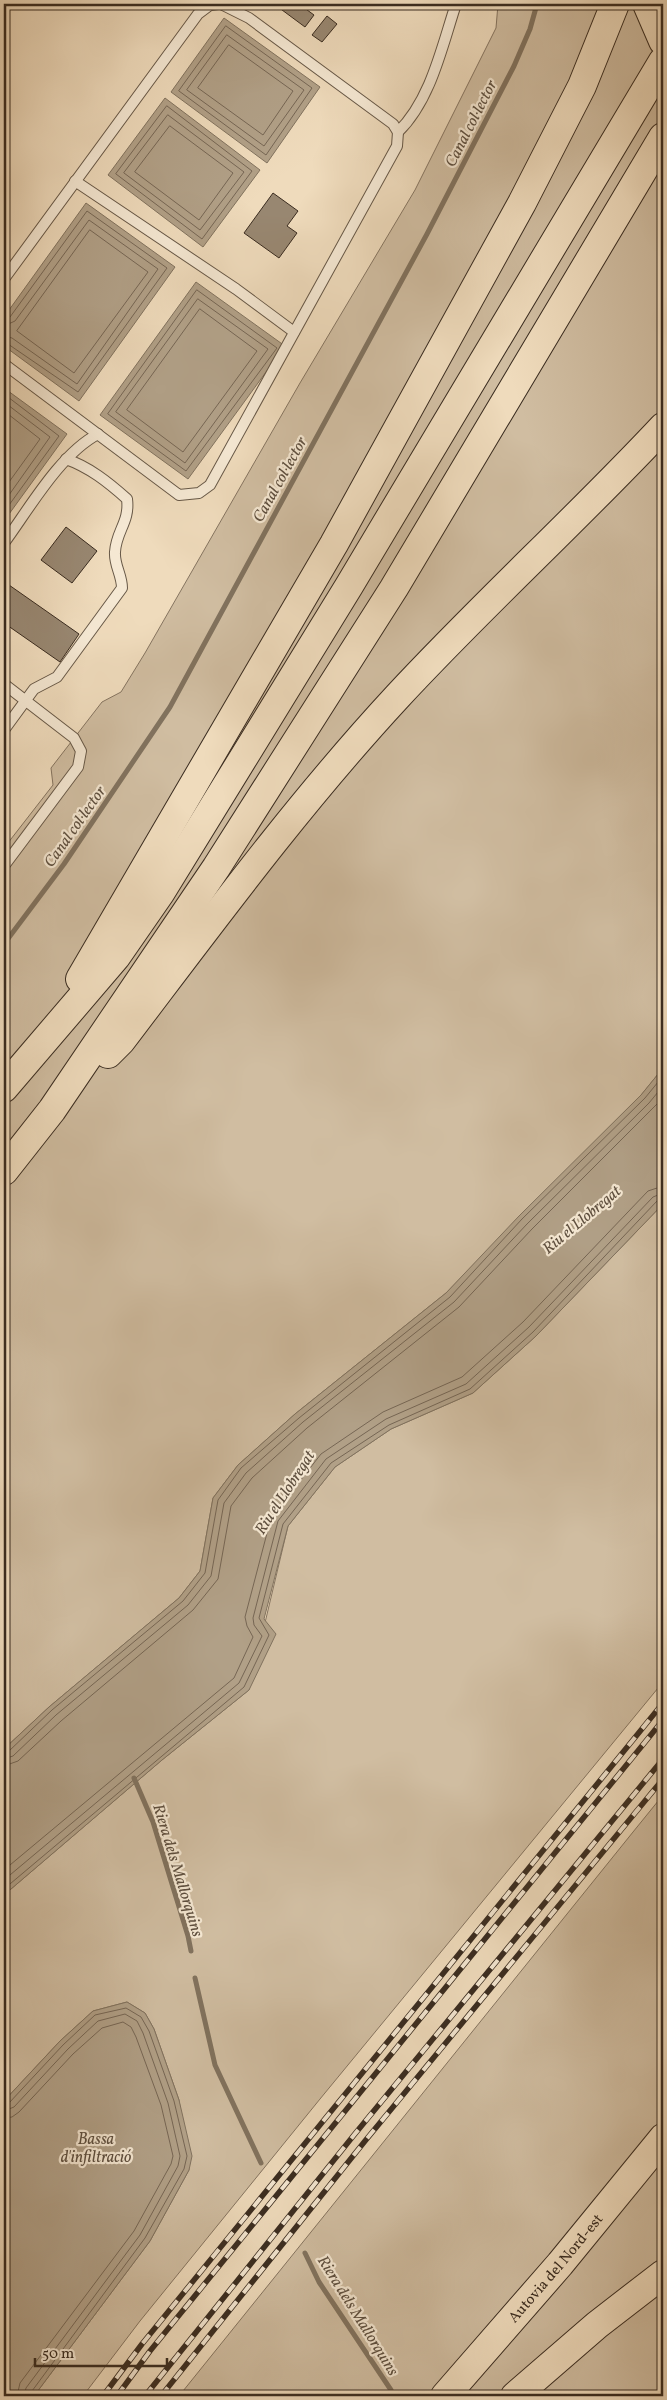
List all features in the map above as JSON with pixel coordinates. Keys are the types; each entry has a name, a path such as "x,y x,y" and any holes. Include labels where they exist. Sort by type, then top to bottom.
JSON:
{"highway":[{"path":"47,1037 334,544 522,203 582,86 615,4"},
{"path":"647,4 663,41"},
{"path":"4,1088 116,957 161,892 349,586 663,61"},
{"path":"4,1171 52,1110 216,868 394,588 663,137"},
{"path":"52,1110 121,1041 243,879 396,698 505,585 663,427"},
{"name":"Autovia del Nord-est","path":"445,2396 560,2264 663,2138"},
{"path":"514,2396 597,2325 663,2274"}],"lane":[{"path":"4,279 198,14 210,5 220,4 249,18 393,124 398,132"},
{"path":"4,364 179,495 199,492 210,486 397,146 398,132 413,114 430,81 453,6"},
{"path":"75,182 236,290 294,332"},
{"path":"4,544 66,460 84,442 98,434"},
{"path":"4,730 34,689 56,678 122,588 122,578 114,554 118,537 128,512 127,499 108,483 78,464 66,460"},
{"path":"4,684 74,738 81,751 78,767 4,866"}],"shaded area":[{"path":"498,4 663,4 663,1068 642,1094 446,1293 295,1414 238,1465 213,1498 200,1571 179,1598 49,1707 4,1749 4,848 53,785 51,768 102,702 121,692 145,653 300,383 415,190 496,28"},
{"path":"663,1204 663,1682 320,2099 140,2321 83,2396 34,2396 150,2241 189,2170 179,2100 154,2029 145,2013 127,2002 93,2011 60,2041 4,2101 4,1895 162,1760 249,1690 288,1526 335,1467 391,1429 473,1393 536,1336"},
{"path":"663,1795 663,2396 179,2396 633,1832"}],"water":[{"path":"224,18 320,87 267,163 171,92"},
{"path":"165,98 260,170 203,247 108,175"},
{"path":"86,203 175,267 79,401 4,346 4,317"},
{"path":"196,282 285,346 188,479 100,415"},
{"path":"4,388 67,434 4,521"},
{"name":"Riu el Llobregat","path":"663,1068 663,1204 536,1336 473,1393 391,1429 335,1467 288,1526 264,1619 276,1634 249,1690 162,1760 4,1895 4,1749 49,1707 179,1598 200,1571 213,1498 238,1465 295,1414 446,1293 519,1216 641,1095"},
{"name":"Bassa d'infiltració","path":"127,2002 145,2013 154,2029 179,2100 192,2156 189,2170 150,2241 34,2396 4,2396 4,2101 60,2041 93,2011"}],"building":[{"path":"274,4 299,4 314,15 305,27"},
{"path":"327,16 337,24 322,42 312,35"},
{"path":"273,193 298,211 287,226 297,233 279,258 244,233"},
{"path":"66,527 97,551 72,583 41,560"},
{"path":"9,585 79,634 60,662 4,623 4,592"}],"waterway":[{"name":"Canal col·lector","path":"4,944 64,864 170,707 427,234 514,66 530,29 537,4"},
{"name":"Riera dels Mallorquins","path":"134,1778 153,1822 191,1951"},
{"name":"Riera dels Mallorquins","path":"195,1978 215,2065 261,2163"},
{"name":"Riera dels Mallorquins","path":"305,2253 319,2282 391,2390"}],"railway":[{"path":"103,2396 142,2344 663,1703"},
{"path":"117,2396 150,2351 663,1720"},
{"path":"145,2396 354,2135 663,1759"},
{"path":"161,2396 365,2141 663,1779"}]}
